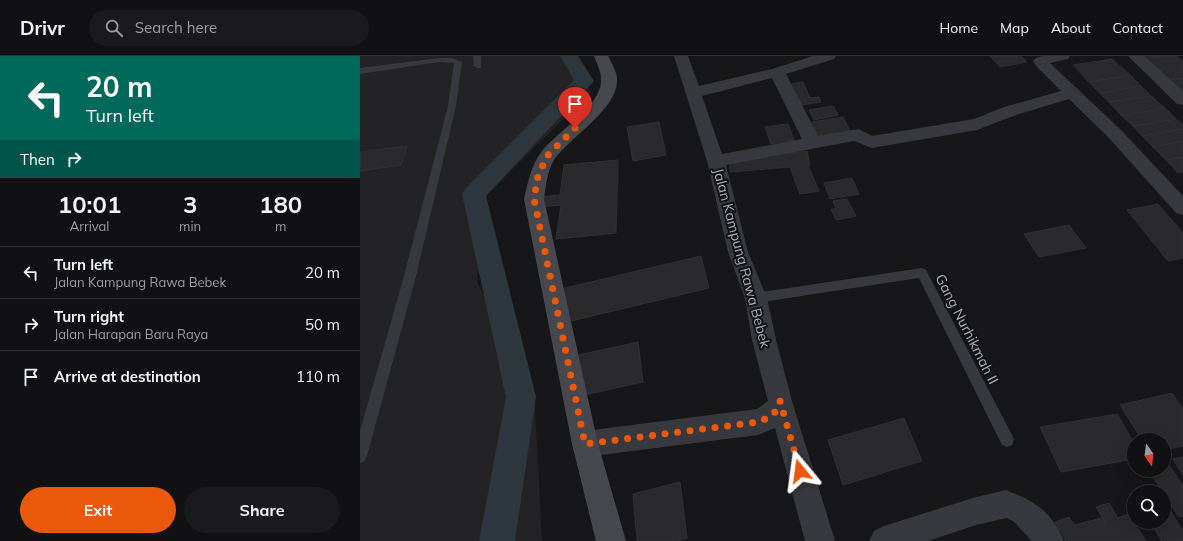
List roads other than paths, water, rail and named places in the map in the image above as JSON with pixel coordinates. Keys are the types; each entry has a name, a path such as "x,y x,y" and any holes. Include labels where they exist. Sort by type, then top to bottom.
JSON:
{"street":[{"path":"601,56 608,70 609,84 604,98 547,156 538,176 534,199 585,444 611,541"},
{"name":"Jalan Kampung Rawa Bebek","path":"681,56 716,161 738,252 756,298 764,340 780,401 820,541"},
{"path":"693,93 777,72 829,56"},
{"path":"1063,56 1041,61 1071,94 1115,134 1183,208"},
{"path":"1135,56 1183,100"},
{"path":"777,72 813,143"},
{"path":"716,161 859,135 865,140 872,142 977,124 1010,111 1071,94"},
{"path":"585,444 758,422 772,416 778,410 780,401"},
{"path":"884,541 976,511 1006,504 1022,510 1038,525 1049,541"}],"lane":[{"path":"477,56 478,66"},
{"path":"360,71 452,58 458,62 452,106 438,166 410,276 360,456"},
{"name":"Gang Nurhikmah II","path":"756,298 922,273 1007,440"}],"waterway":[{"path":"497,541 521,397 474,194 584,81 569,56"}]}
